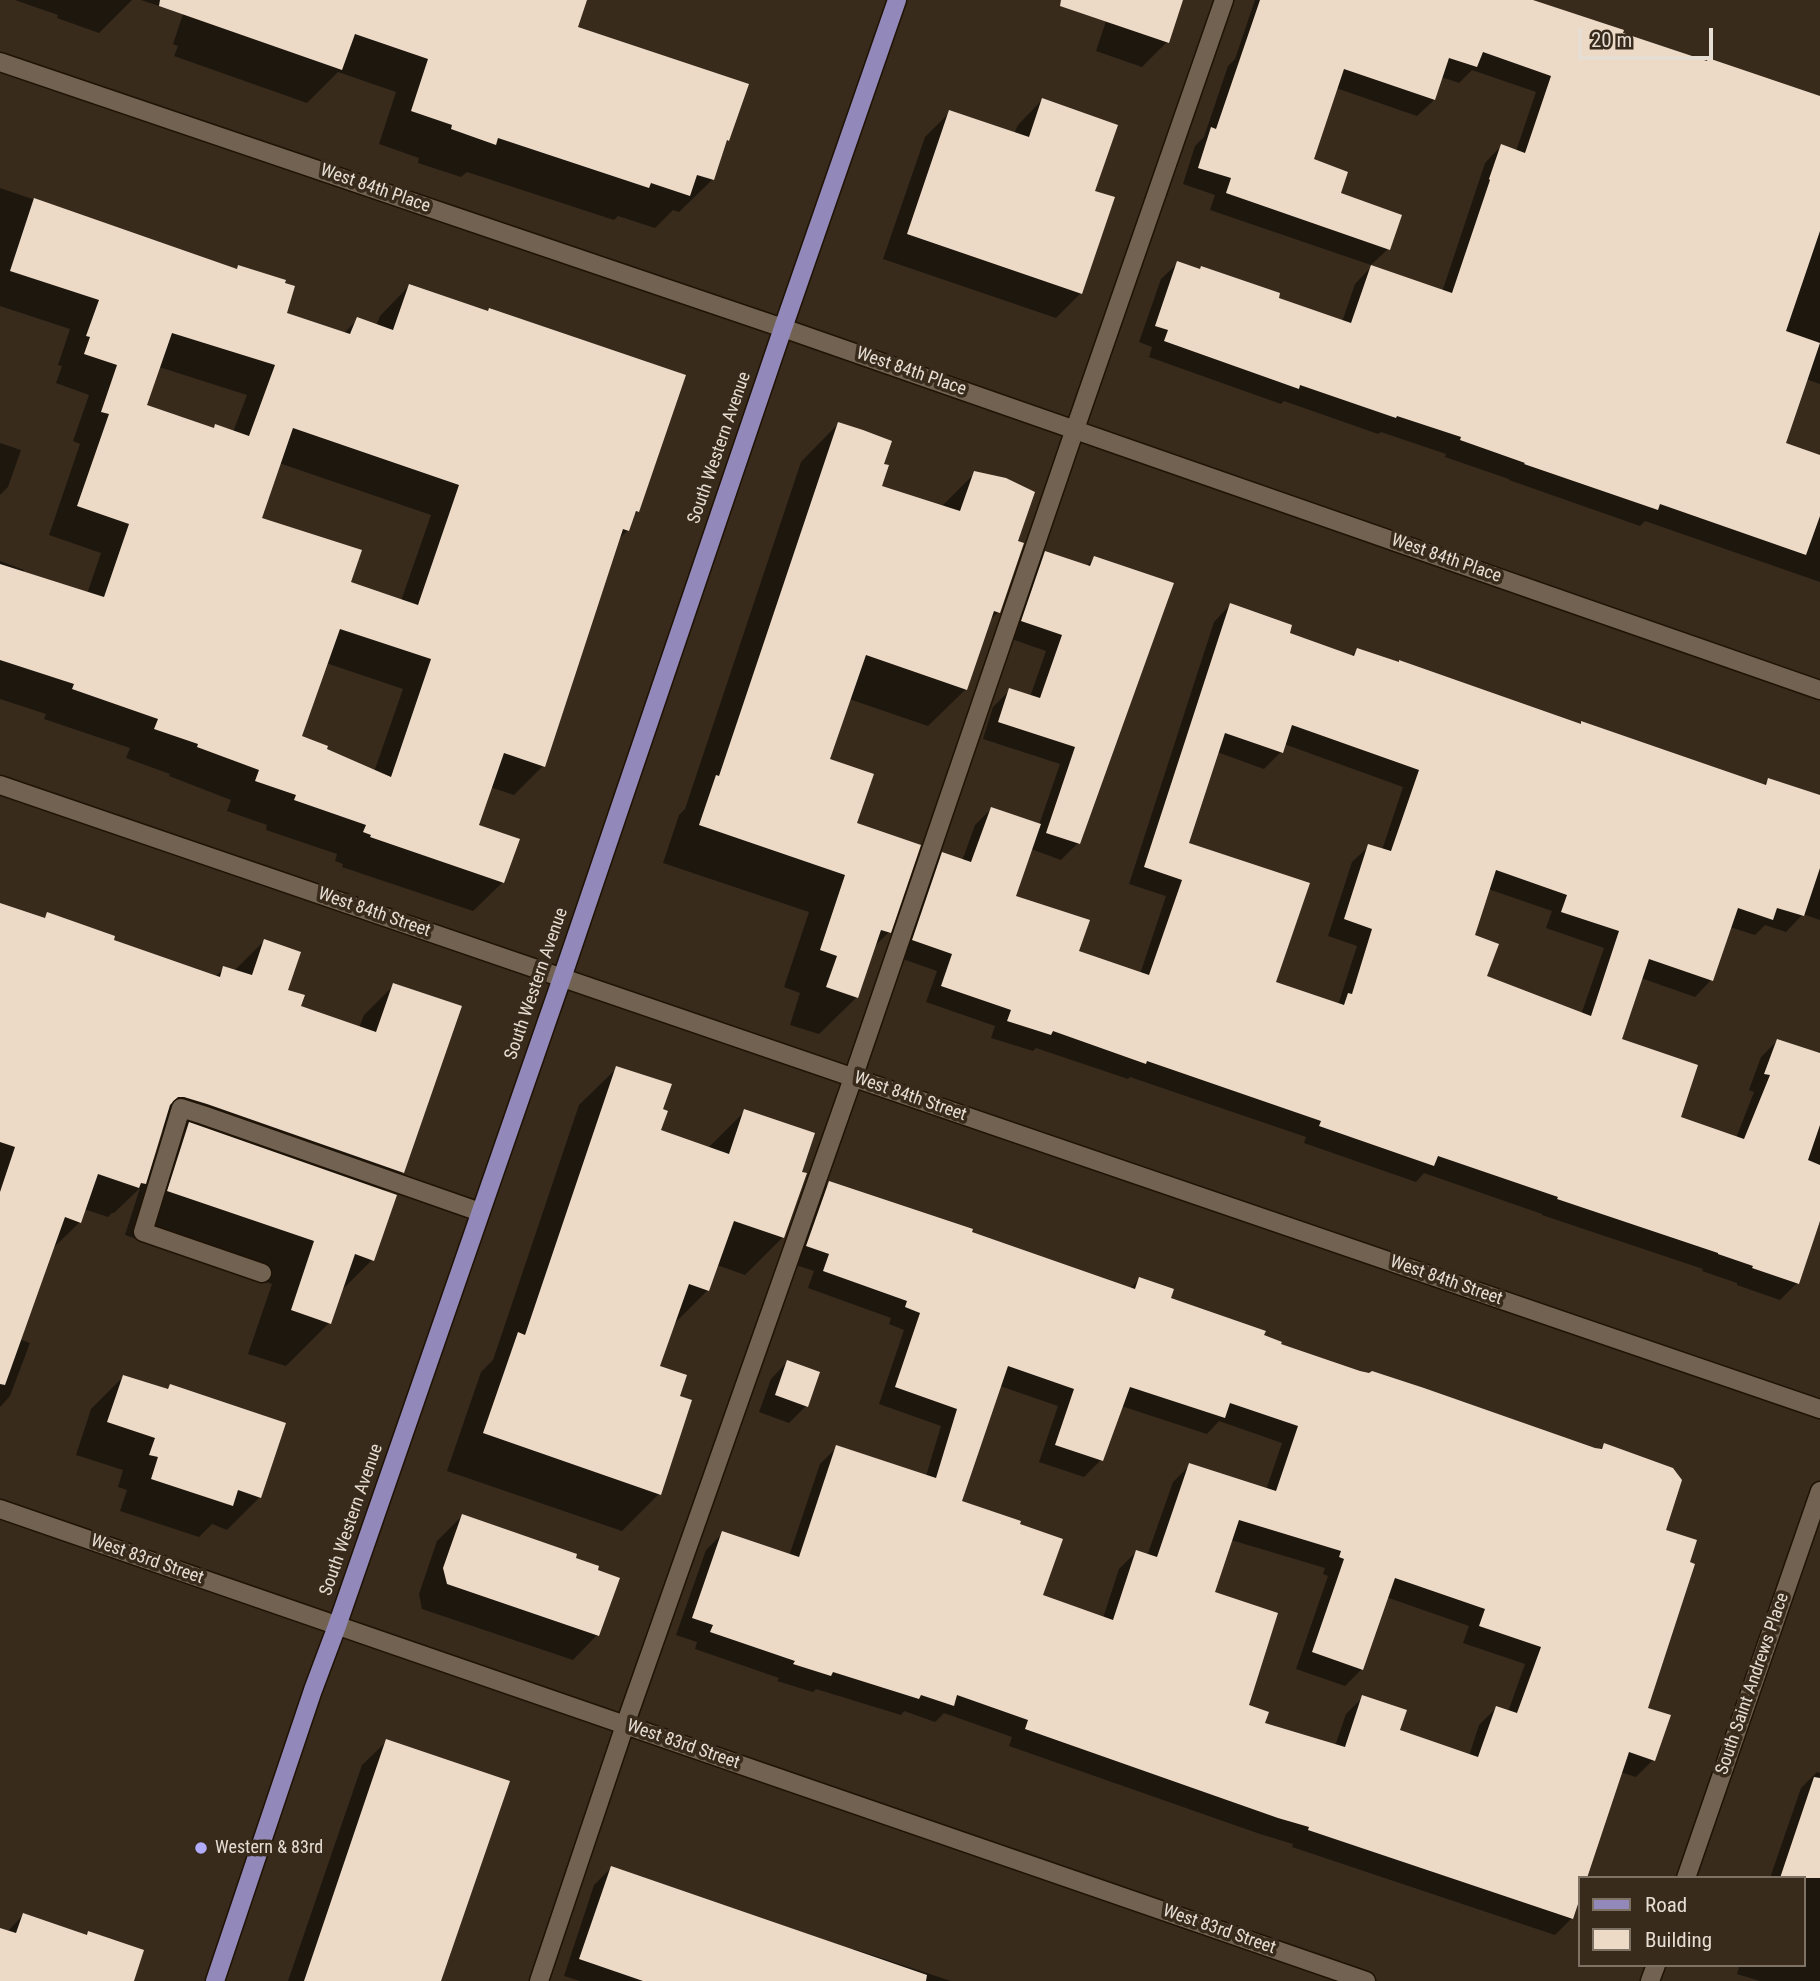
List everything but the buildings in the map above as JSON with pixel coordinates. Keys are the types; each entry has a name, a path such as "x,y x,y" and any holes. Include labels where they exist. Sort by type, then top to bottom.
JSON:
{"main road":[{"name":"South Western Avenue","path":"215,1981 897,0"}],"street":[{"path":"539,1981 625,1725 853,1078 1224,0"},
{"name":"West 84th Place","path":"0,62 783,328 1820,690"},
{"name":"West 84th Street","path":"0,785 1820,1409"},
{"path":"262,1273 143,1232 181,1108 480,1212"},
{"name":"South Saint Andrews Place","path":"1687,1876 1820,1491"},
{"name":"West 83rd Street","path":"0,1509 1366,1981"}],"place":[{"name":"Western & 83rd","path":"201,1848"}]}
